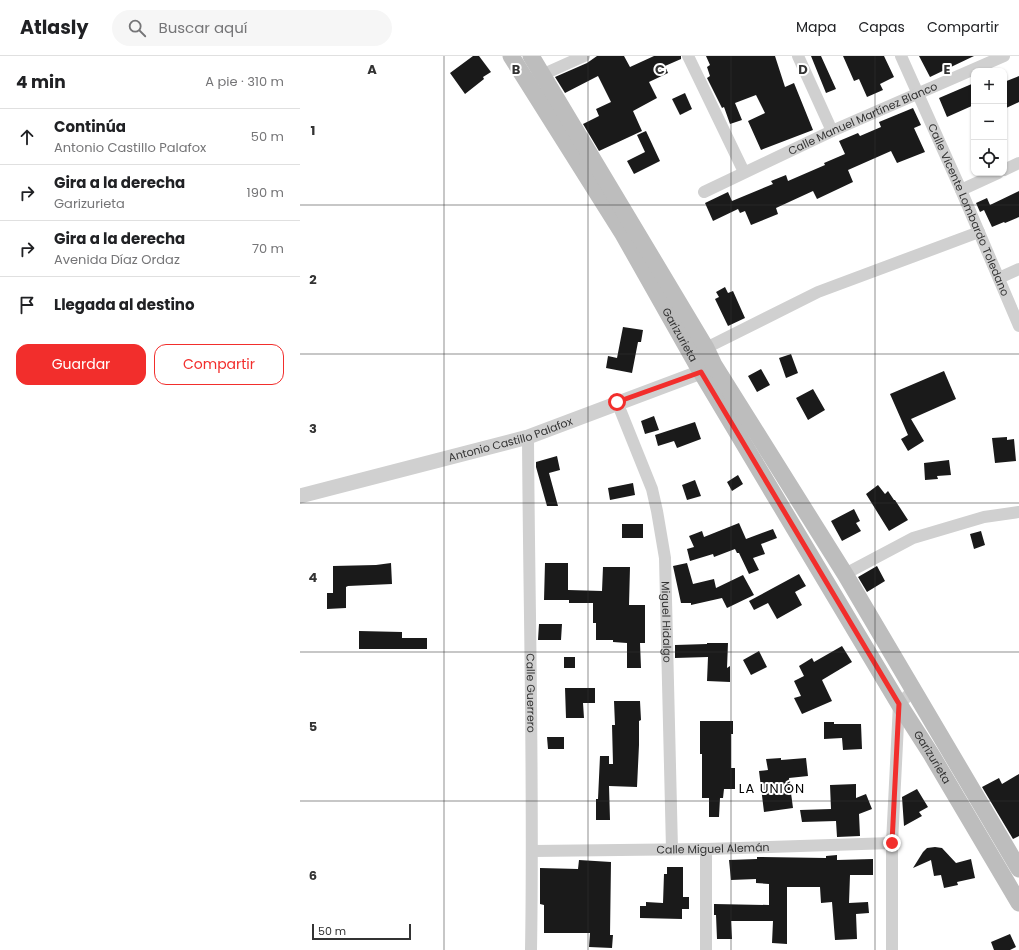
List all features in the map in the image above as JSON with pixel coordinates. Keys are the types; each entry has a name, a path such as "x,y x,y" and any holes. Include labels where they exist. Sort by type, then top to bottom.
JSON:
{"main road":[{"name":"Garizurieta","path":"531,56 899,704 931,754 1019,903"},
{"name":"Garizurieta","path":"513,57 527,82 699,352"},
{"name":"Garizurieta","path":"708,368 845,574 1018,867"}],"street":[{"path":"527,82 584,56"},
{"path":"688,56 744,172"},
{"path":"798,56 832,131"},
{"name":"Calle Vicente Lombardo Toledano","path":"901,56 961,190 1019,326"},
{"name":"Calle Manuel Martínez Blanco","path":"704,192 832,131 1004,56"},
{"path":"1007,169 1019,163"},
{"path":"961,190 991,176"},
{"path":"699,352 818,292 979,232"},
{"path":"999,278 1019,269"},
{"name":"Antonio Castillo Palafox","path":"300,496 528,436 708,368"},
{"name":"Miguel Hidalgo","path":"617,402 652,489 658,511 665,558 672,849"},
{"name":"Calle Guerrero","path":"528,436 528,566 533,851 531,950"},
{"path":"845,574 913,538 984,516 1019,512"},
{"path":"892,950 892,843 899,704 914,690"},
{"path":"963,808 979,801"},
{"name":"Calle Miguel Alemán","path":"533,851 706,849 892,843"},
{"path":"706,849 706,950"},
{"path":"1000,871 1018,867"}],"building":[{"path":"473,56 479,56 491,72 483,77 484,79 465,94 450,73"},
{"path":"597,56 624,56 630,67 654,56 681,56 681,59 665,66 668,73 649,82 657,98 633,111 642,131 599,151 583,124 599,116 596,109 611,102 598,76 565,93 555,77 587,63"},
{"path":"706,56 775,56 785,87 794,83 813,130 761,150 748,121 765,113 756,95 735,103 742,120 730,124 724,107 722,108 707,78 710,76 707,67 710,65"},
{"path":"811,56 821,56 836,89 826,93"},
{"path":"843,56 884,56 894,77 880,84 883,90 867,97 859,79 854,81"},
{"path":"919,56 974,56 930,77"},
{"path":"1019,76 1019,102 1007,108 1007,104 1007,81"},
{"path":"971,84 971,106 947,117 939,98"},
{"path":"685,93 692,109 680,115 672,99"},
{"path":"913,108 921,125 914,128 925,152 897,163 891,151 848,170 853,182 817,199 813,191 776,208 778,214 751,225 745,211 740,213 738,209 713,221 705,203 728,192 732,201 773,184 771,181 786,175 788,181 825,165 824,163 845,154 839,141 858,133 860,136 881,127 879,122"},
{"path":"646,131 660,161 634,174 627,161 645,152 637,135"},
{"path":"1019,191 1019,217 992,227 984,210 980,212 976,203 987,198 990,205"},
{"path":"725,287 728,293 733,291 745,318 728,326 715,299 719,297 716,292"},
{"path":"623,327 643,330 641,342 638,342 632,373 606,368 608,356 617,358"},
{"path":"791,354 798,373 786,378 779,358"},
{"path":"761,369 770,385 757,392 748,376"},
{"path":"944,371 956,399 911,419 924,441 908,451 901,439 908,435 890,394"},
{"path":"813,389 825,410 808,420 796,398"},
{"path":"654,416 659,430 645,434 641,421"},
{"path":"695,422 701,439 677,448 674,441 658,446 655,435"},
{"path":"1007,437 1007,440 1014,439 1016,461 995,463 992,438"},
{"path":"557,456 560,470 549,473 558,506 547,506 536,467 536,462"},
{"path":"949,460 951,475 937,476 938,479 925,480 924,463"},
{"path":"738,475 743,484 732,491 727,482"},
{"path":"695,480 701,496 687,500 682,485"},
{"path":"633,483 635,495 610,500 608,488"},
{"path":"878,485 885,494 888,491 908,520 889,531 866,494"},
{"path":"854,509 860,521 856,523 861,531 842,541 831,521"},
{"path":"739,523 746,539 773,529 777,538 761,544 765,554 753,558 759,570 749,574 739,553 737,553 735,549 714,557 713,554 690,561 687,549 694,547 689,536 702,531 704,537"},
{"path":"622,524 643,524 643,538 622,538"},
{"path":"981,531 985,545 974,549 970,534"},
{"path":"391,563 392,584 348,586 346,587 346,608 327,609 327,593 333,593 333,566 376,565"},
{"path":"545,563 568,563 568,590 602,591 603,567 630,567 629,605 645,605 645,643 640,643 641,668 627,668 627,643 613,642 613,640 596,640 596,623 593,623 593,603 569,603 569,600 544,600"},
{"path":"687,563 693,584 714,579 716,588 743,575 754,595 727,608 722,598 691,605 691,603 681,603 673,566"},
{"path":"877,566 885,581 867,592 858,577"},
{"path":"799,574 806,586 795,592 802,605 777,619 768,603 754,610 749,601"},
{"path":"539,624 562,624 561,640 538,640"},
{"path":"359,631 402,632 402,638 427,638 427,649 359,649"},
{"path":"728,643 727,668 730,666 730,682 707,681 708,657 675,658 675,645"},
{"path":"842,646 852,662 822,680 832,701 802,714 794,698 801,696 794,681 804,676 799,666 812,658 814,662"},
{"path":"759,651 767,667 751,675 743,660"},
{"path":"564,657 575,657 575,668 564,668"},
{"path":"565,688 595,688 595,703 583,703 584,718 566,718"},
{"path":"614,701 640,701 641,720 639,721 637,787 609,786 610,820 596,820 596,799 598,799 600,756 609,756 609,764 613,764 612,725 615,725"},
{"path":"700,721 733,721 733,734 731,734 731,768 735,768 735,789 724,789 723,798 720,798 719,817 709,817 709,798 702,798"},
{"path":"824,722 834,722 834,724 861,724 862,749 843,750 842,738 824,739"},
{"path":"547,737 564,737 564,749 548,749"},
{"path":"781,758 781,760 806,758 808,776 789,778 793,808 764,812 759,771 768,770 766,759"},
{"path":"1019,774 1019,836 1013,839 982,787 999,778 1002,784"},
{"path":"856,784 856,798 866,794 872,809 859,814 860,836 837,837 836,821 802,822 800,810 831,809 830,785"},
{"path":"917,789 928,807 919,812 922,816 904,826 902,797"},
{"path":"927,848 942,848 956,863 971,859 975,878 957,882 958,885 944,888 941,875 934,876 931,860 913,868"},
{"path":"837,855 837,860 873,859 873,875 850,875 849,903 868,902 869,913 856,914 857,939 835,940 832,902 821,903 820,887 787,887 787,944 772,943 773,921 731,921 732,939 717,939 714,904 769,905 769,884 756,883 756,879 731,880 729,860 757,859 757,857 826,858 826,856"},
{"path":"579,860 611,862 610,935 613,935 612,948 589,947 590,933 544,933 544,905 540,904 540,868 578,869"},
{"path":"667,867 683,867 683,897 689,897 689,909 682,909 682,919 640,918 640,906 646,906 646,902 663,903 664,874 667,874"},
{"path":"1010,934 1016,947 1010,950 994,950 991,942"}],"district":[{"name":"LA UNIÓN","path":"772,788"}],"route":[{"path":"617,402 701,372 899,704 892,843"}]}
